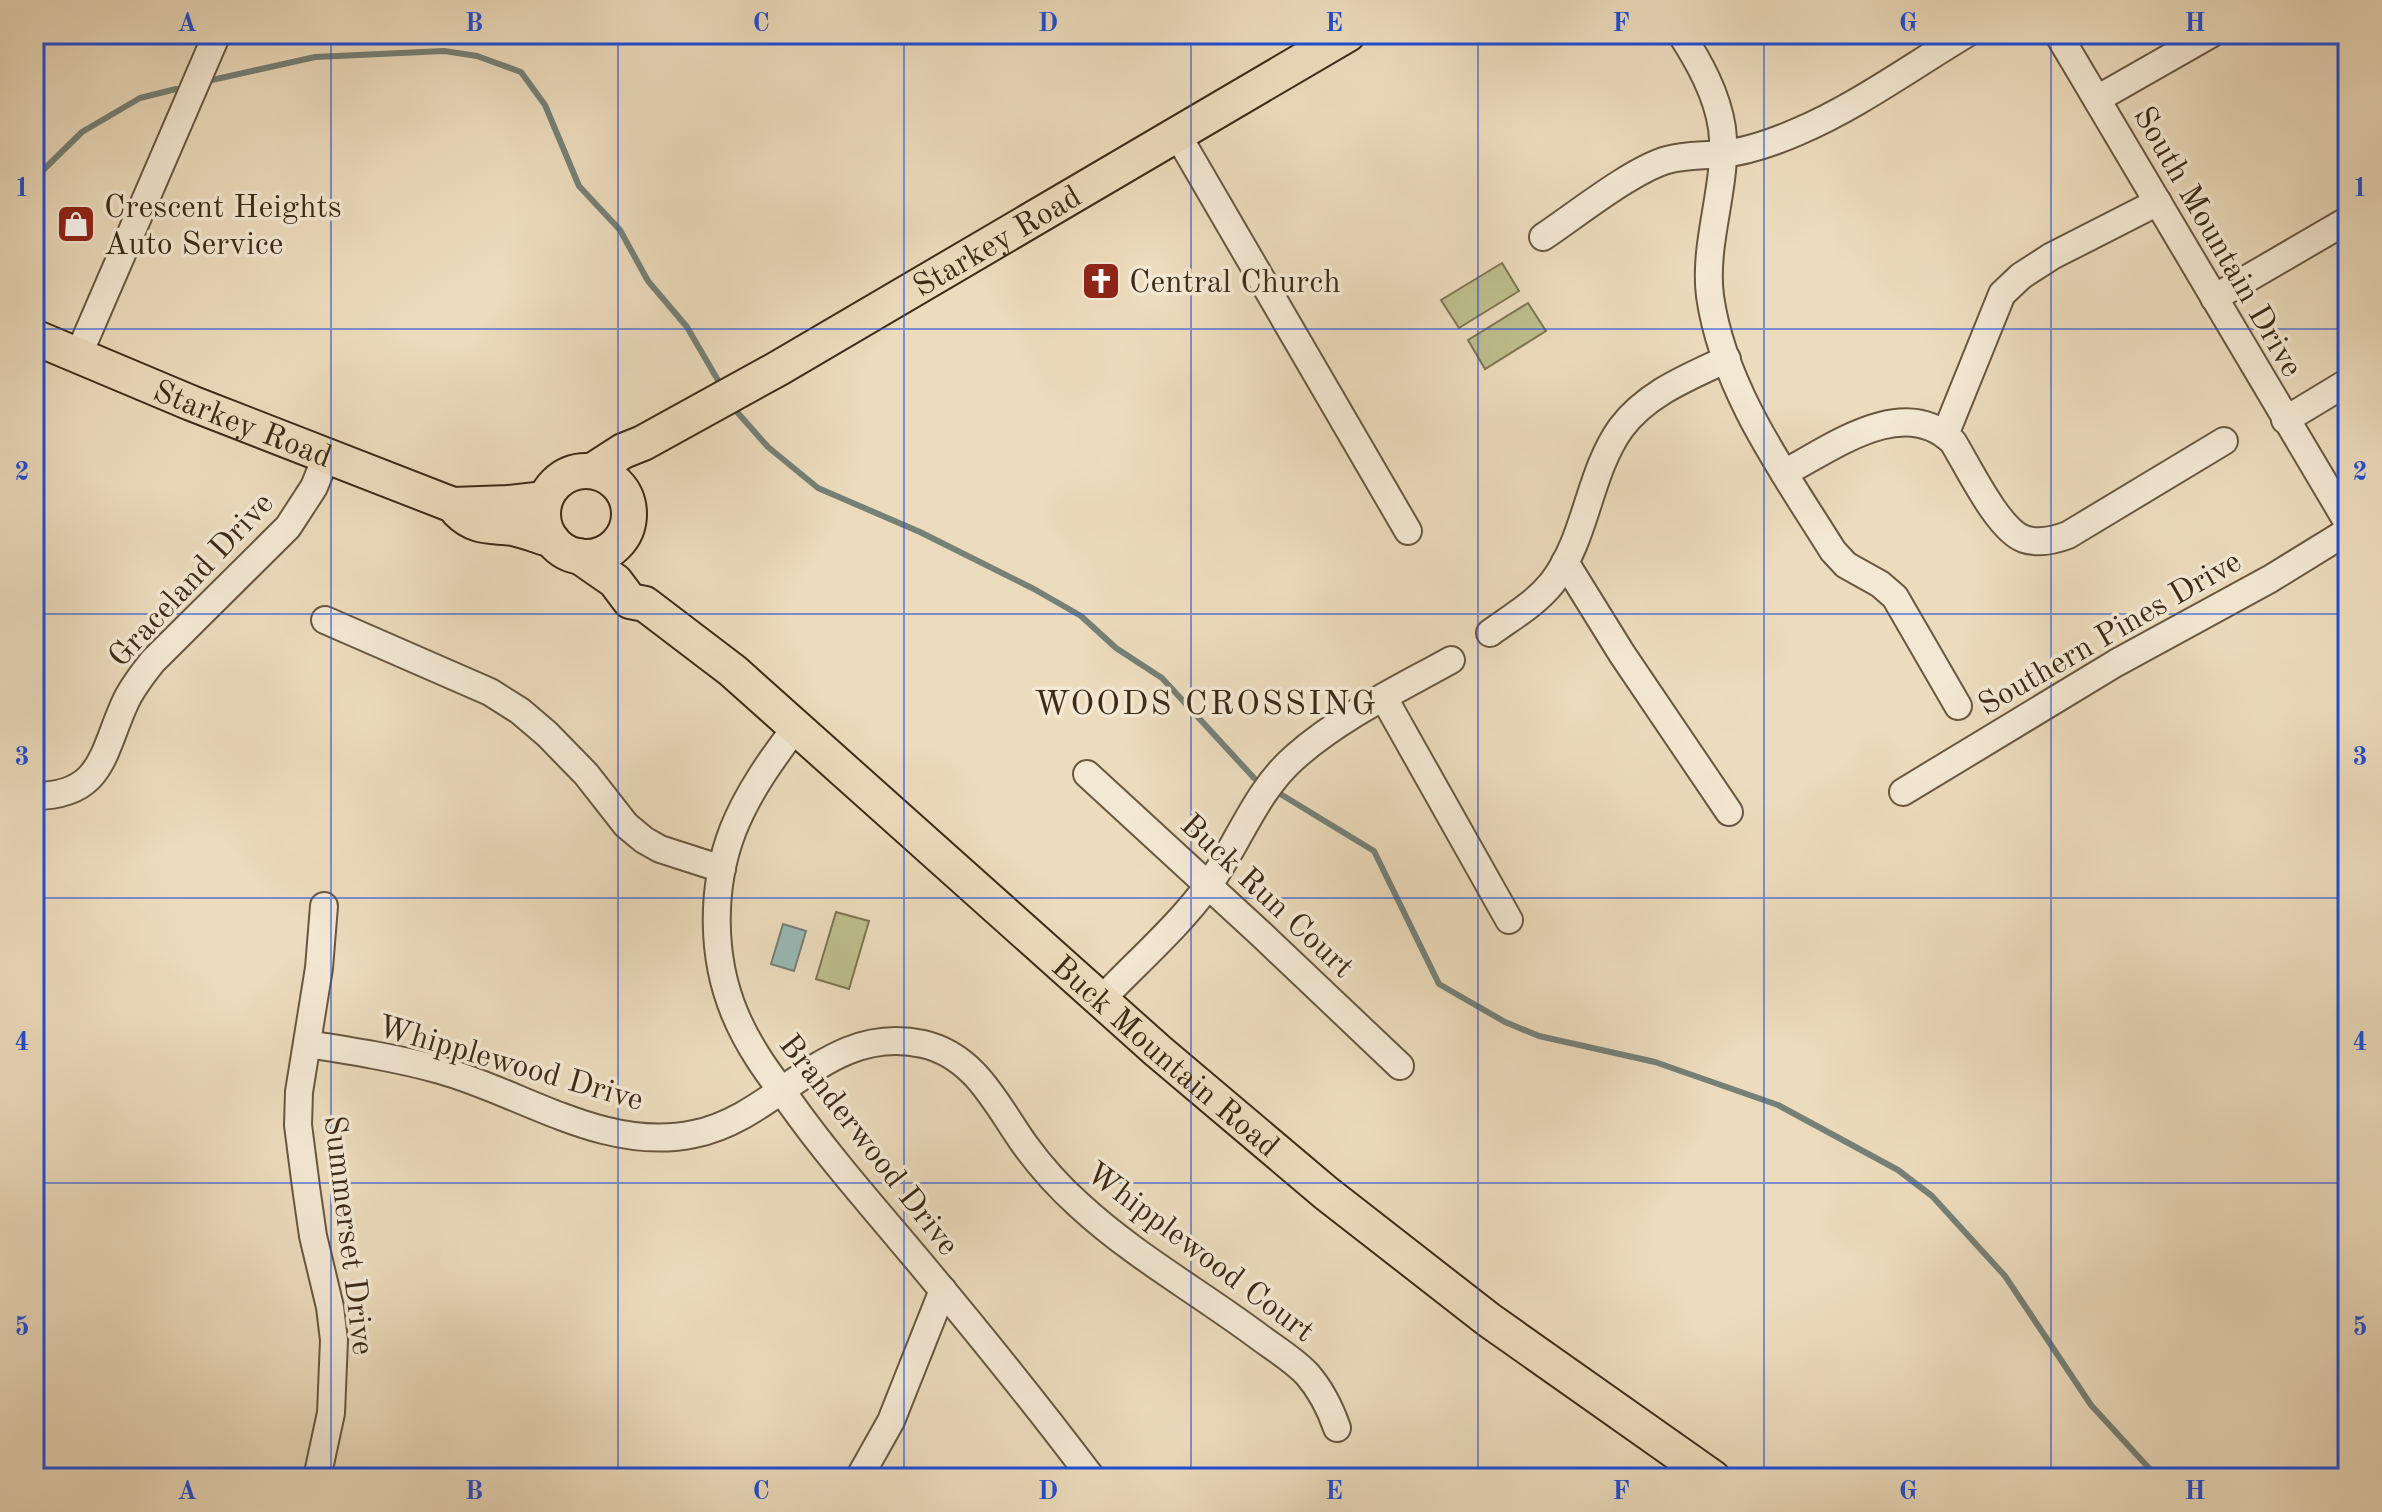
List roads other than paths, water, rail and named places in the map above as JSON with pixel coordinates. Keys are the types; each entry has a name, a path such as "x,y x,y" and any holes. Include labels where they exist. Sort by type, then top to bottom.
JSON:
{"main road":[{"name":"Starkey Road","path":"592,471 623,451 766,375 1348,34"},
{"name":"Starkey Road","path":"34,337 326,457 453,505 545,499"},
{"path":"625,496 643,443"},
{"path":"624,533 616,544 593,556 566,548 545,528 545,499 552,486 563,476 577,471 606,475 617,484 629,508 624,533 630,559 645,591 645,604"},
{"name":"Starkey Road","path":"453,505 468,521 513,528 566,548"},
{"name":"Buck Mountain Road","path":"566,548 615,581 630,601 645,604 733,671 1101,1000 1326,1193 1489,1320 1713,1478"}],"street":[{"path":"78,356 217,34"},
{"path":"1681,34 1716,102 1722,128 1723,154 1709,252 1709,287 1727,359 1747,411 1833,551 1846,565 1880,584 1895,597 1958,706"},
{"path":"1543,237 1648,167 1698,154 1723,154 1760,146 1823,120 1966,34"},
{"name":"South Mountain Drive","path":"2058,34 2348,523"},
{"path":"2097,99 2211,34"},
{"path":"1177,134 1408,531"},
{"path":"1945,435 2002,294 2021,276 2052,256 2158,202"},
{"path":"2214,298 2348,220"},
{"path":"1490,633 1535,601 1565,562 1605,454 1622,427 1665,389 1727,359"},
{"path":"2285,420 2348,382"},
{"path":"1784,473 1859,435 1894,422 1925,424 1953,442 2000,518 2023,539 2041,541 2068,535 2224,441"},
{"name":"Graceland Drive","path":"34,796 67,792 87,782 105,756 125,701 138,680 153,661 288,527 314,487 326,457"},
{"name":"Southern Pines Drive","path":"1903,792 2116,663 2270,579 2348,531"},
{"path":"1565,562 1622,654 1729,812"},
{"path":"325,620 490,692 520,711 547,734 586,774 626,825 644,840 660,849 722,869"},
{"path":"1101,1000 1208,885 1233,848 1258,800 1294,758 1323,735 1451,660"},
{"path":"1384,698 1509,920"},
{"name":"Branderwood Drive","path":"796,727 747,799 733,831 722,869 717,907 718,936 724,980 734,1012 751,1048 825,1151 943,1290 1092,1478"},
{"name":"Buck Run Court","path":"1087,774 1400,1066"},
{"name":"Summerset Drive","path":"317,1478 331,1413 334,1340 330,1307 313,1236 298,1125 299,1092 319,968 324,906"},
{"name":"Whipplewood Court","path":"780,1090 832,1056 855,1046 905,1040 929,1045 950,1055 970,1068 986,1086 1044,1171 1079,1206 1117,1237 1221,1308 1305,1372 1321,1392 1337,1428"},
{"name":"Whipplewood Drive","path":"307,1044 378,1055 441,1070 571,1119 643,1138 698,1134 723,1125 780,1090"},
{"path":"859,1478 891,1421 943,1290"}],"water":[{"path":"783,924 806,931 794,971 771,964"}],"waterway":[{"path":"212,80 315,57 444,51 477,56 521,72 545,105 579,186 620,230 648,281 687,327 719,382"},
{"path":"34,179 82,132 140,98 176,89"},
{"path":"737,412 768,447 818,488 920,532 1081,616 1116,648 1162,678 1254,778"},
{"path":"1282,795 1374,851 1439,984 1505,1022 1539,1036 1655,1062 1778,1105 1898,1170 1932,1196 2005,1276 2091,1405 2158,1478"}],"place":[{"name":"Crescent Heights Auto Service","path":"76,224"},
{"name":"Central Church","path":"1101,281"}],"district":[{"name":"WOODS CROSSING","path":"1206,702"}]}
